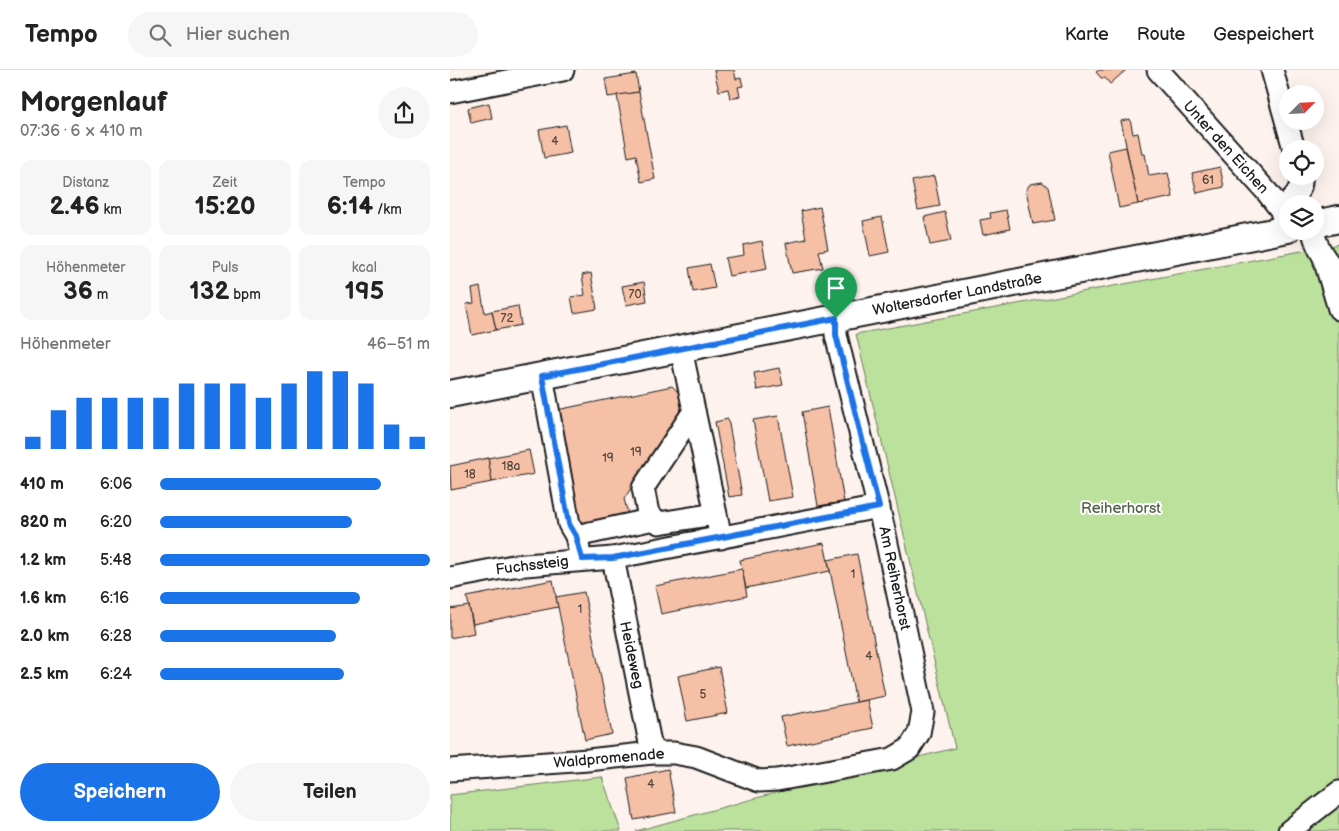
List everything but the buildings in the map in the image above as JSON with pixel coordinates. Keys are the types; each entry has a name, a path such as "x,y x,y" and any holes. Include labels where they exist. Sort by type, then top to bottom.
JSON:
{"main road":[{"path":"1324,222 1339,219"},
{"name":"Woltersdorfer Landstraße","path":"450,394 836,318 1279,224"}],"street":[{"path":"450,92 564,70"},
{"name":"Unter den Eichen","path":"1158,70 1267,192 1279,214"},
{"path":"1272,70 1291,140"},
{"path":"1315,240 1324,260 1339,309"},
{"path":"1324,260 1339,276"},
{"name":"Am Reiherhorst","path":"836,318 836,335 879,507 923,712 919,733 909,749"},
{"path":"681,349 721,538"},
{"path":"542,376 569,524 576,536 582,559"},
{"path":"694,410 642,488 648,513 659,523 716,514"},
{"name":"Fuchssteig","path":"450,578 513,566 613,558 879,507"},
{"path":"576,536 654,519"},
{"name":"Heideweg","path":"613,558 652,753"},
{"name":"Waldpromenade","path":"450,770 674,752 696,757 759,781 777,780 892,759 909,749"},
{"path":"1289,831 1339,792"}],"green space":[{"name":"Reiherhorst","path":"1339,244 1339,831 636,831 782,791 955,748 856,334"},
{"path":"602,777 621,831 450,831 450,795"}],"route":[{"path":"836,318 836,335 879,507 613,558 582,559 576,536 569,524 542,376 836,318"}]}
